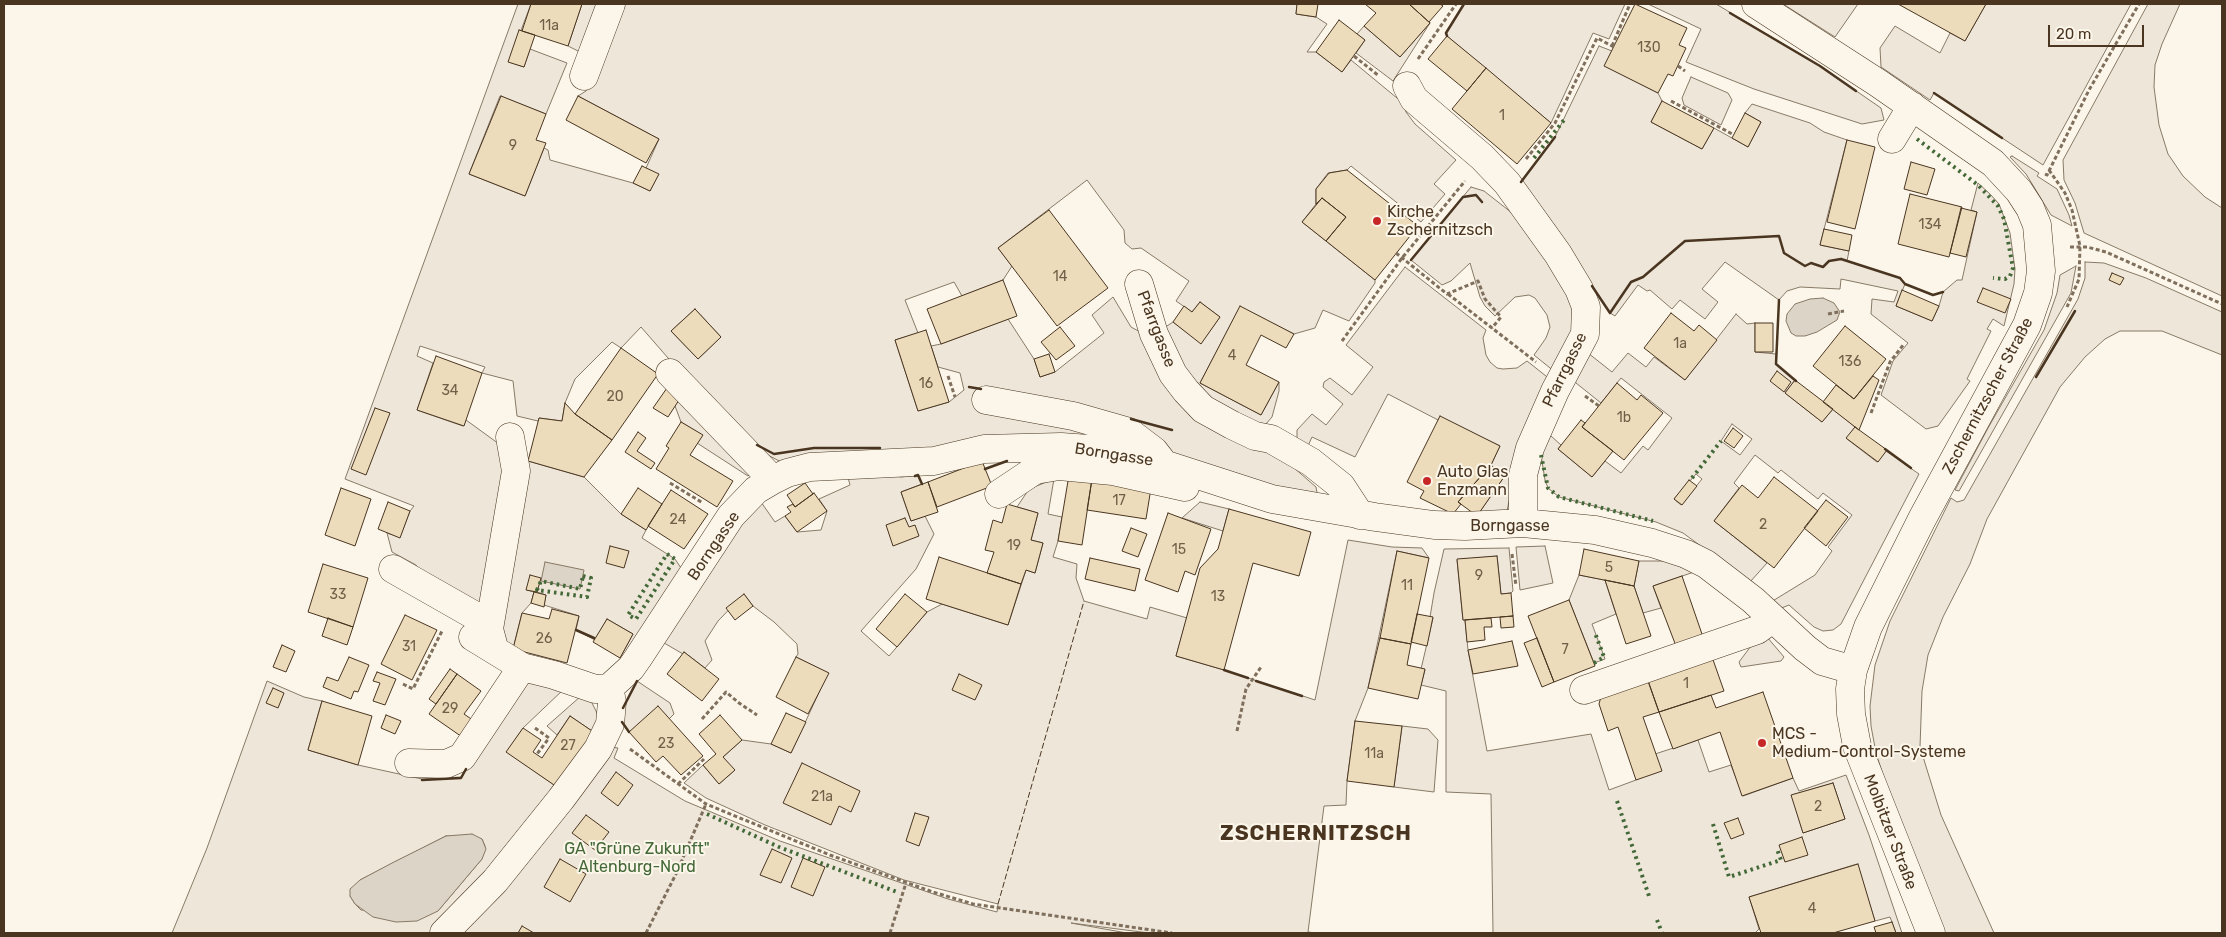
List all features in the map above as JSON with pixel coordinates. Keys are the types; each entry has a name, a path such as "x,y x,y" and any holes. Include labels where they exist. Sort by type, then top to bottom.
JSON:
{"street":[{"path":"584,76 611,4"},
{"name":"Zschernitzscher Straße","path":"1756,4 1814,40 1956,135 2006,175 2030,208 2037,225 2041,270 2038,293 2027,325 1887,589 1868,627 1853,670"},
{"name":"Pfarrgasse","path":"1395,83 1482,157 1507,183 1558,254 1579,289 1586,307 1585,334 1560,381 1530,448 1523,475 1523,523"},
{"path":"1892,139 1912,106"},
{"name":"Pfarrgasse","path":"1139,284 1154,334 1173,374 1203,409 1232,426 1256,436 1272,434 1341,486 1360,515"},
{"path":"670,373 773,480"},
{"path":"986,400 1074,416 1129,432 1154,451 1163,463"},
{"path":"486,639 516,471 510,436"},
{"name":"Borngasse","path":"609,688 631,668 727,521 756,490 773,480 787,473 810,468 934,461 984,449 1022,447 1103,450 1142,457 1272,499 1360,515 1428,525 1465,526 1523,523 1595,530 1652,543 1686,554 1706,564 1732,583 1804,648 1822,660 1853,670"},
{"path":"999,494 1035,470 1059,466 1113,471 1192,488 1243,491"},
{"path":"393,570 472,614 486,639 522,667 554,674 596,689 609,688 612,702 608,731 584,768 495,881 444,933"},
{"path":"1584,690 1757,630 1772,619"},
{"path":"409,763 446,764 462,757 522,667"},
{"name":"Molbitzer Straße","path":"1853,670 1850,689 1851,714 1857,746 1931,933"}],"path":[{"path":"1354,56 1395,83 1407,74 1456,4"},
{"path":"1507,183 1555,124 1597,38 1613,46 1630,4"},
{"path":"2047,175 2089,90 2139,4"},
{"path":"1678,66 1685,71"},
{"path":"1671,101 1734,135"},
{"path":"1342,341 1402,258 1482,157"},
{"path":"2040,251 2087,247 2146,270 2222,304"},
{"path":"1396,253 1560,381"},
{"path":"1447,294 1478,282 1485,299 1501,317 1492,328"},
{"path":"1828,314 1844,311"},
{"path":"1871,413 1890,362 1904,344"},
{"path":"948,376 955,399"},
{"path":"670,483 712,509 727,521"},
{"path":"403,684 413,689 442,630"},
{"path":"1237,731 1246,688 1261,666"},
{"path":"702,719 726,692 739,704 757,715"},
{"path":"535,728 549,738 537,754"},
{"path":"608,731 644,761 706,804 906,883 973,904 1172,933"},
{"path":"678,784 704,759"},
{"path":"646,933 677,872 706,804"},
{"path":"890,933 906,883"}],"green space":[{"path":"518,4 531,4 509,62 524,67 530,49 567,63 546,114 500,96 469,174 525,196 544,148 548,150 550,160 633,183 650,191 658,175 646,168 659,139 578,96 586,91 619,4 1297,4 1296,14 1316,17 1327,24 1307,52 1316,52 1342,72 1351,60 1403,103 1406,112 1415,124 1456,160 1434,184 1445,194 1421,222 1351,166 1347,170 1328,173 1316,189 1316,204 1302,222 1375,280 1375,283 1349,321 1323,310 1315,328 1294,334 1240,307 1200,383 1261,415 1279,382 1279,391 1272,417 1265,425 1256,426 1211,405 1182,375 1164,328 1173,322 1201,343 1220,317 1200,302 1192,312 1176,301 1189,281 1141,248 1132,249 1125,243 1124,230 1087,180 998,248 1012,266 1003,280 962,296 954,282 905,300 918,333 895,340 918,411 949,402 964,390 960,373 938,367 931,346 1008,319 1034,359 1040,377 1055,372 1104,333 1092,315 1113,297 1131,327 1142,333 1169,383 1189,406 1219,429 1268,451 1293,467 1316,487 1317,493 1313,498 1144,448 1061,437 918,451 803,458 781,462 751,446 682,374 641,327 621,348 612,342 575,379 565,403 562,421 539,418 538,421 517,416 513,381 482,373 485,367 420,346 417,356 433,363 417,410 463,426 466,420 506,449 508,478 484,609 427,580 416,565 392,552 387,533 400,537 410,511 414,506 345,479","holes":["695,309 721,337 698,359 671,331"]},
{"path":"582,4 603,4 586,47 578,51 568,46"},
{"path":"1464,4 1625,4 1609,39 1593,33 1551,123 1447,36 1446,33"},
{"path":"1648,4 1716,4 1820,66 1881,108 1884,120 1862,124 1754,89 1686,62 1701,29"},
{"path":"1783,4 1858,4 1835,37"},
{"path":"1986,4 2131,4 2043,165 1934,93 1930,100 1881,67 1880,48 1895,26 1940,53 1950,33 1965,41"},
{"path":"2148,4 2180,4 2155,65 2154,87 2159,125 2168,154 2183,176 2205,197 2222,208 2222,296 2084,233 2075,203 2064,180 2063,160"},
{"path":"1430,23 1393,81 1356,53 1365,40 1357,34 1364,26 1400,57"},
{"path":"1599,46 1612,51 1605,66 1658,93 1662,101 1651,122 1702,149 1714,128 1748,147 1761,122 1745,113 1752,104 1810,123 1824,132 1847,140 1820,245 1849,251 1847,261 1900,278 1905,284 1896,306 1932,321 1943,292 1957,280 1962,280 1977,212 1971,210 1978,183 1999,204 2010,233 2015,269 2014,284 2004,326 1993,319 1987,329 1991,331 1967,379 1970,381 1938,426 1926,429 1881,395 1893,361 1908,343 1871,314 1872,299 1894,302 1898,291 1841,279 1840,289 1800,287 1787,291 1779,300 1725,262 1702,289 1718,302 1705,319 1680,300 1672,309 1650,290 1647,291 1638,285 1615,316 1610,313 1521,181 1555,137"},
{"path":"1691,77 1728,93 1732,100 1721,125 1684,105 1682,98"},
{"path":"2012,156 2039,173 2037,176 2057,189 2072,226 2051,215 2026,174 2010,157"},
{"path":"1471,187 1484,191 1521,220 1568,288 1576,327 1555,372 1534,355 1546,338 1550,327 1547,315 1535,298 1529,295 1515,297 1495,316 1485,306 1480,297 1470,263 1451,281 1442,285 1411,260"},
{"path":"2085,262 2104,263 2146,278 2222,312 2222,355 2162,331 2120,331 2105,339 2085,357 2060,387 1987,519 1970,564 1943,617 1928,655 1922,691 1920,747 1941,815 1994,933 1945,933 1886,784 1876,753 1871,726 1870,706 1875,665 1890,621 1951,498 1957,502 1964,500 2078,299 2085,278"},
{"path":"2076,266 2071,293 1959,491 1955,490 2044,330 2057,293 2060,275"},
{"path":"1405,267 1486,330 1483,338 1486,355 1497,368 1517,368 1527,361 1551,380 1512,487 1507,511 1477,516 1504,477 1491,465 1500,446 1440,417 1438,420 1388,394 1355,457 1312,437 1307,448 1297,438 1297,430 1312,414 1326,425 1343,404 1323,387 1324,382 1330,378 1352,395 1373,367 1346,345"},
{"path":"1736,314 1747,324 1755,323 1755,352 1776,354 1776,364 1795,380 1785,393 1822,422 1833,409 1855,427 1847,439 1877,462 1886,451 1919,474 1841,624 1833,630 1823,631 1814,627 1789,605 1779,609 1771,602 1815,575 1832,551 1828,547 1852,515 1823,493 1818,499 1781,470 1778,473 1755,455 1734,483 1739,488 1714,521 1767,563 1750,582 1683,533 1656,522 1559,497 1548,488 1540,449 1543,438 1551,436 1561,445 1558,449 1592,477 1605,461 1621,473 1643,446 1648,450 1672,418 1621,378 1601,403 1576,383 1574,378 1588,353 1612,372 1628,353 1646,367 1654,357 1685,380","holes":["1732,424 1752,439 1740,455 1721,441","1696,474 1702,479 1681,505 1674,499"]},
{"path":"673,386 753,471 748,476 697,443 702,435 681,422 675,406"},
{"path":"528,461 584,477 621,514 646,530 642,538 675,559 683,571 624,658 620,658 633,634 607,619 595,640 576,630 579,616 544,605 546,595 537,591 527,590 534,592 531,603 522,613 513,649 505,644 496,626"},
{"name":"GA \"Grüne Zukunft\" Altenburg-Nord","path":"861,473 902,477 918,475 922,484 901,492 911,521 925,516 934,534 916,569 861,631 889,656 927,612 942,604 1008,625 1026,570 1035,573 1043,543 1031,540 1038,513 1017,507 1029,489 1054,479 1048,514 1062,517 1053,557 1077,564 1076,578 1084,601 1147,619 1150,607 1187,618 1176,656 1315,700 1348,540 1392,547 1422,548 1429,558 1397,551 1368,688 1355,721 1347,781 1346,805 1324,806 1308,932 1316,933 1149,933 1071,923 1127,933 456,933 610,747 618,748 614,758 685,801 780,841 948,899 997,912 998,904 904,880 765,825 706,798 684,783 703,765 719,784 734,771 723,757 742,740 771,744 791,753 828,673 796,657 798,654 797,644 774,622 753,606 744,594 718,621 705,641 712,660 705,668 684,652 683,654 659,640 728,539 761,502 775,522 785,516 797,532 821,530 827,511 819,499 850,485 847,474"},
{"path":"1200,502 1229,509 1223,531 1182,518"},
{"path":"1545,546 1553,583 1520,590 1516,547"},
{"path":"1509,548 1513,591 1511,593 1501,594 1497,556 1457,560 1463,620 1465,620 1468,650 1487,751 1591,734 1609,790 1636,780 1655,754 1698,740 1709,772 1731,765 1743,796 1793,778 1799,791 1846,775 1869,835 1902,933 1896,933 1890,917 1875,921 1857,864 1749,897 1759,929 1755,933 1493,933 1491,794 1446,792 1446,691 1421,685 1425,670 1421,669 1433,618 1430,617 1444,549","holes":["1833,783 1845,819 1803,833 1792,795"]},
{"path":"1639,561 1666,561 1694,572 1653,586 1661,608 1643,613 1634,586"},
{"path":"1579,575 1605,580 1616,614 1592,624 1605,659 1594,663 1569,600"},
{"path":"1767,637 1784,657 1781,661 1741,667 1739,662 1757,638"},
{"path":"521,677 564,689 523,728 507,752 557,787 434,933 172,933 207,848 267,681 304,697 322,701 308,750 358,765 422,779 461,777","holes":["446,836 482,839 485,846 482,859 438,911 361,910 350,896 360,880"]},
{"path":"637,681 670,703 674,714 669,719 629,732 622,723 621,712"},
{"path":"581,696 592,703 597,713 600,724 595,733 570,716 557,735 547,726"},
{"path":"1402,726 1428,729 1438,740 1434,792 1394,787"}],"shaded area":[{"path":"1823,298 1834,303 1840,312 1837,320 1817,332 1805,336 1796,336 1791,333 1786,321 1787,314 1795,304 1810,299"},
{"path":"545,562 584,570 580,589 541,581"},
{"path":"472,834 482,839 486,849 482,859 438,911 417,921 396,922 373,917 355,904 350,896 350,889 360,880 392,863 446,836"}],"building":[{"path":"531,4 582,4 568,46 522,31"},
{"path":"1297,4 1318,4 1316,17 1296,14"},
{"path":"1365,4 1409,4 1430,23 1400,57 1364,26 1376,13"},
{"path":"1409,4 1440,4 1443,6 1429,22"},
{"path":"1635,4 1687,28 1679,45 1686,48 1673,76 1668,74 1658,93 1604,66"},
{"path":"1898,4 1986,4 1965,41"},
{"path":"1339,20 1365,40 1342,72 1316,52"},
{"path":"519,30 535,35 524,67 508,62"},
{"path":"1447,36 1486,68 1467,91 1428,59"},
{"path":"1486,68 1551,123 1517,164 1452,109"},
{"path":"501,96 546,114 536,140 546,143 525,196 469,174"},
{"path":"578,96 659,139 646,163 566,120"},
{"path":"1662,101 1714,128 1702,149 1651,122"},
{"path":"1745,113 1761,122 1748,147 1732,138"},
{"path":"1847,140 1875,147 1855,229 1827,222"},
{"path":"1911,162 1935,169 1927,195 1904,189"},
{"path":"642,166 659,174 650,191 633,183"},
{"name":"Kirche Zschernitzsch","path":"1347,170 1418,226 1375,280 1326,241 1346,217 1322,198 1316,204 1316,189 1329,173"},
{"path":"1910,194 1962,207 1949,257 1898,244"},
{"path":"1322,198 1346,217 1326,241 1302,222"},
{"path":"1961,208 1977,212 1966,257 1950,253"},
{"path":"1049,210 1108,288 1057,326 998,248"},
{"path":"1824,229 1852,235 1849,251 1820,245"},
{"path":"2112,273 2124,278 2120,285 2109,280"},
{"path":"1003,280 1017,316 941,344 927,309"},
{"path":"1983,288 2011,299 2005,313 1977,302"},
{"path":"1902,290 1939,306 1932,321 1896,306"},
{"path":"1200,302 1220,317 1201,344 1173,322 1184,306 1192,312"},
{"path":"1240,306 1294,334 1286,348 1261,335 1246,365 1279,382 1261,415 1200,383"},
{"path":"695,309 721,337 698,359 671,331"},
{"path":"1671,313 1694,331 1699,325 1717,340 1685,380 1644,348"},
{"path":"1755,323 1773,323 1773,352 1755,352"},
{"path":"1845,326 1886,359 1854,399 1813,366"},
{"path":"1060,327 1075,346 1056,360 1041,342"},
{"path":"926,330 949,402 918,411 895,340"},
{"path":"621,348 658,374 612,440 575,414"},
{"path":"1049,354 1055,372 1040,377 1034,359"},
{"path":"436,356 482,373 464,426 417,410"},
{"path":"1777,371 1791,382 1784,392 1770,381"},
{"path":"1873,376 1879,380 1859,430 1823,402 1836,385 1854,399"},
{"path":"1795,380 1833,409 1822,422 1785,393"},
{"path":"1617,383 1637,400 1641,395 1663,413 1624,460 1582,427"},
{"path":"667,388 681,397 668,417 653,408"},
{"path":"565,403 575,414 612,440 584,477 528,461 539,418 562,421"},
{"path":"375,408 390,413 366,475 351,469"},
{"path":"1440,416 1500,446 1491,465 1458,502 1461,504 1453,514 1420,498 1424,491 1407,482"},
{"path":"1581,420 1585,423 1582,427 1613,451 1592,477 1558,449"},
{"path":"681,422 703,435 690,455 733,481 717,507 656,469 669,448 666,446"},
{"path":"1855,427 1887,450 1878,462 1846,438"},
{"path":"1733,428 1743,436 1734,448 1724,441"},
{"path":"638,432 646,438 637,451 655,463 651,469 625,452"},
{"path":"982,461 992,486 937,507 928,482"},
{"path":"1491,465 1504,477 1477,516 1458,502"},
{"path":"1069,475 1092,479 1082,545 1058,541"},
{"path":"1774,477 1818,511 1774,568 1714,521 1742,485 1758,498"},
{"path":"1092,479 1151,488 1146,519 1087,510"},
{"path":"1689,480 1697,486 1682,505 1674,499"},
{"path":"928,482 938,512 911,521 901,492"},
{"path":"805,483 813,494 795,507 787,495"},
{"path":"341,488 371,499 355,546 325,535"},
{"path":"638,488 662,504 646,530 621,514"},
{"path":"671,490 708,514 684,549 648,526"},
{"path":"814,493 827,511 797,532 785,516 791,512 787,507 793,504 795,507"},
{"path":"1826,500 1848,517 1826,546 1804,528"},
{"path":"388,502 410,511 400,538 378,529"},
{"path":"1007,504 1038,513 1031,540 1043,543 1035,573 1026,570 1021,584 987,573 994,552 985,550 993,520 1002,523"},
{"path":"1229,509 1311,532 1299,576 1253,563 1224,670 1176,656 1200,568 1218,549"},
{"path":"1168,513 1211,529 1195,575 1185,571 1178,592 1145,580"},
{"path":"905,518 909,527 915,525 919,536 893,546 886,525"},
{"path":"1131,528 1147,534 1138,557 1122,551"},
{"path":"610,546 629,551 624,568 606,563"},
{"path":"1584,549 1639,561 1634,586 1579,575"},
{"path":"1397,551 1429,558 1411,644 1380,638"},
{"path":"1497,556 1501,594 1511,593 1513,616 1463,620 1457,559"},
{"path":"939,557 1021,584 1008,625 926,599"},
{"path":"1090,558 1140,569 1135,591 1085,579"},
{"path":"323,564 368,578 353,627 308,612"},
{"path":"530,575 541,578 537,592 526,590"},
{"path":"1682,576 1703,637 1676,646 1653,586"},
{"path":"1605,580 1634,586 1651,636 1626,644"},
{"path":"534,592 546,595 544,607 531,603"},
{"path":"744,594 753,606 735,620 726,608"},
{"path":"905,594 927,612 897,647 876,629"},
{"path":"1569,600 1595,666 1554,682 1528,616"},
{"path":"552,609 579,616 567,663 513,649 522,613 549,619"},
{"path":"1417,614 1433,617 1427,646 1411,642"},
{"path":"405,615 437,630 412,680 381,664"},
{"path":"1513,616 1514,627 1501,628 1500,617"},
{"path":"328,618 353,627 347,645 322,636"},
{"path":"1491,618 1492,627 1484,627 1485,640 1467,642 1465,620"},
{"path":"607,619 633,634 620,658 593,642"},
{"path":"1380,638 1411,644 1407,665 1425,669 1418,699 1368,688"},
{"path":"1537,638 1554,682 1542,687 1524,643"},
{"path":"1512,641 1518,666 1473,674 1468,650"},
{"path":"282,645 295,651 286,672 273,667"},
{"path":"684,652 719,679 702,701 667,674"},
{"path":"1711,654 1724,691 1659,712 1647,678"},
{"path":"349,657 369,665 358,692 354,691 351,699 323,687 327,677 338,681"},
{"path":"796,657 829,673 808,714 776,697"},
{"path":"450,669 457,674 436,704 429,699"},
{"path":"377,672 396,679 385,705 373,701 380,683 373,681"},
{"path":"457,674 481,691 464,714 477,723 465,739 429,714"},
{"path":"959,674 982,685 975,700 952,690"},
{"path":"1647,678 1659,712 1643,717 1662,771 1636,780 1618,727 1608,731 1599,704 1602,693"},
{"path":"273,688 284,693 278,708 266,703"},
{"path":"1763,692 1793,778 1742,796 1720,732 1673,749 1659,712 1711,695 1716,708"},
{"path":"322,701 372,716 358,765 308,750"},
{"path":"658,706 703,756 681,775 663,756 656,762 629,732"},
{"path":"786,713 806,722 791,753 771,744"},
{"path":"386,715 401,721 395,734 381,728"},
{"path":"720,715 742,740 723,757 735,770 719,784 703,765 716,754 699,734"},
{"path":"570,716 595,733 557,787 506,752 523,728 541,740 533,752 542,758"},
{"path":"1355,721 1402,726 1394,787 1347,781"},
{"path":"802,763 860,791 851,812 839,806 831,825 783,803"},
{"path":"616,772 633,785 618,806 601,793"},
{"path":"1833,783 1845,819 1803,833 1791,795"},
{"path":"915,813 929,817 919,846 906,841"},
{"path":"586,815 609,832 595,850 572,833"},
{"path":"1738,818 1744,834 1731,839 1724,823"},
{"path":"1802,837 1808,855 1785,862 1779,845"},
{"path":"772,849 792,858 781,883 760,875"},
{"path":"803,858 825,867 813,896 791,887"},
{"path":"560,859 586,874 570,902 544,887"},
{"path":"1858,864 1875,921 1833,933 1761,933 1749,897"},
{"path":"1892,922 1896,933 1876,933 1874,927"},
{"path":"522,926 534,933 518,933"}],"hedge":[{"path":"1534,158 1564,120"},
{"path":"1917,139 1978,185 1998,206 2004,219 2013,268 2010,276 2005,279 1993,278"},
{"path":"1692,478 1721,441"},
{"path":"1541,455 1548,488 1559,497 1653,521"},
{"path":"667,554 675,559 636,619 628,615 667,554"},
{"path":"583,576 591,578 587,597 537,590 541,581 580,589 583,576"},
{"path":"1594,663 1604,657 1595,633"},
{"path":"1617,801 1650,899"},
{"path":"707,814 779,847 897,892"},
{"path":"1713,824 1729,877 1781,860 1777,849"},
{"path":"1657,920 1662,933"}],"fence":[{"path":"998,904 1084,601"}],"wall":[{"path":"1447,36 1446,33 1464,4"},
{"path":"1730,13 1820,66 1856,91"},
{"path":"1934,93 2002,138"},
{"path":"1521,182 1555,137"},
{"path":"1411,260 1463,197 1476,195 1482,202"},
{"path":"1592,286 1610,313 1631,282 1643,277 1685,241 1779,236 1784,253 1805,266 1811,263 1823,267 1829,261 1841,259 1900,278 1905,284 1933,295 1943,292"},
{"path":"1779,300 1776,364 1796,381"},
{"path":"2036,377 2075,311"},
{"path":"969,387 981,389"},
{"path":"1131,419 1172,430"},
{"path":"757,445 774,454 814,448 880,448"},
{"path":"1885,449 1911,468"},
{"path":"985,469 1007,461"},
{"path":"915,476 918,475 922,484"},
{"path":"576,630 594,638"},
{"path":"1224,670 1248,678"},
{"path":"623,708 637,681"},
{"path":"1256,681 1302,696"},
{"path":"622,722 629,732"},
{"path":"422,780 461,778 466,769"}],"place":[{"name":"Kirche Zschernitzsch","path":"1377,221"},
{"name":"Auto Glas Enzmann","path":"1427,481"},
{"name":"MCS - Medium-Control-Systeme","path":"1762,743"}],"district":[{"name":"ZSCHERNITZSCH","path":"1316,834"}]}
